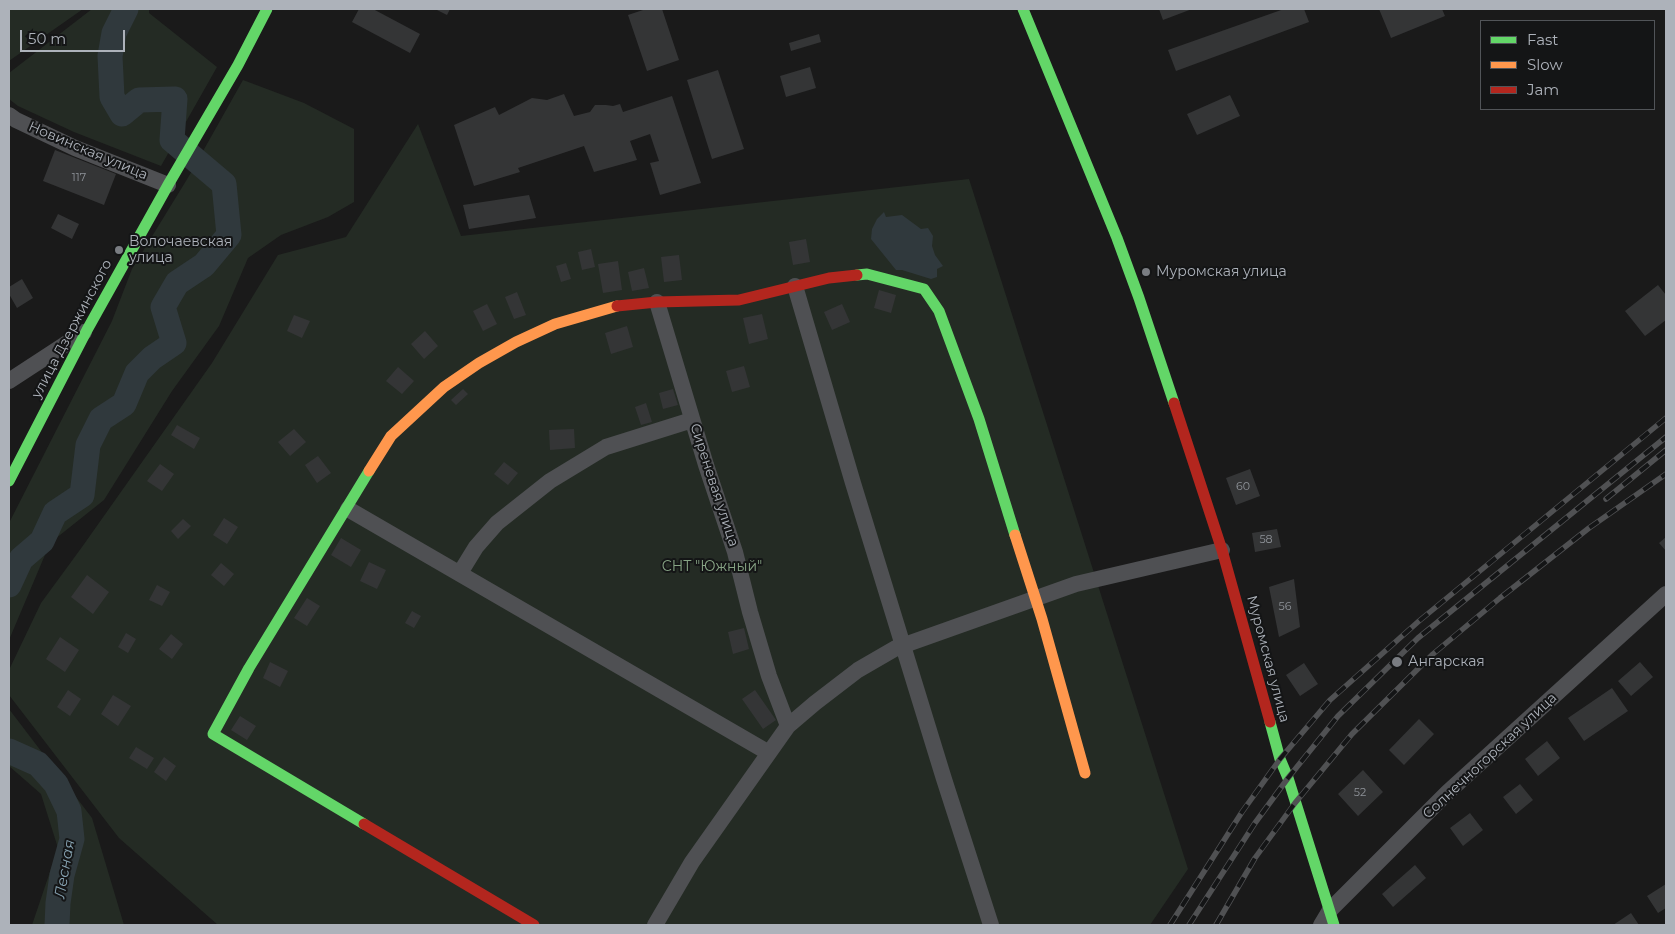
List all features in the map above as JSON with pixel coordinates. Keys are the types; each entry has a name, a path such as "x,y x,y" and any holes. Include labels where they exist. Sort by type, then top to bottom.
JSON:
{"street":[{"name":"улица Дзержинского","path":"9,481 86,330 251,41 267,9"},
{"name":"Муромская улица","path":"1022,9 1139,298 1222,550 1280,760 1288,778 1320,887 1332,918"},
{"name":"Новинская улица","path":"9,115 75,148 168,185"},
{"path":"534,925 213,734 254,660 391,436 444,387 479,363 516,342 555,324 611,307 657,302 739,300 830,278 867,274 924,289 939,311 980,419 1003,499 1035,597 1085,773"},
{"path":"795,286 853,483 991,925"},
{"name":"Сиреневая улица","path":"657,302 692,420 735,552 769,676 788,726"},
{"path":"9,381 86,330"},
{"path":"460,574 476,547 497,523 550,481 606,447 692,420"},
{"path":"348,509 769,753"},
{"path":"655,925 692,862 788,726 858,670 896,648 1035,597 1076,584 1222,550"},
{"name":"Солнечногорская улица","path":"1321,925 1332,918 1448,792 1666,594"}],"green space":[{"path":"9,9 83,9 9,61"},
{"path":"92,9 149,9 149,13 217,67 161,166 74,132 18,106 9,99 9,73"},
{"path":"243,80 304,103 354,129 354,202 328,217 281,235 248,258 219,326 172,391 104,500 50,543 9,640 9,523 112,321 132,269 189,176"},
{"name":"СНТ \"Южный\"","path":"418,124 461,236 969,179 1188,869 1150,925 218,925 119,838 9,695 9,670 41,603 212,363 278,255 346,237"},
{"path":"9,709 92,818 124,925 32,925 58,848 41,794 9,766"}],"shaded area":[{"path":"884,212 886,217 902,215 921,229 928,228 933,236 932,246 935,255 943,266 937,269 937,277 931,279 896,270 871,239 872,229 877,219"}],"building":[{"path":"359,9 373,9 420,34 410,53 352,22"},
{"path":"435,9 450,9 447,15"},
{"path":"646,9 662,9 679,60 647,71 628,15"},
{"path":"1159,9 1192,9 1163,20"},
{"path":"1284,9 1304,9 1309,22 1176,71 1168,50"},
{"path":"1379,9 1442,9 1445,16 1391,38"},
{"path":"819,34 821,42 791,51 789,43"},
{"path":"810,67 816,88 786,97 780,76"},
{"path":"718,70 744,149 712,159 687,80"},
{"path":"564,94 574,116 590,112 595,105 613,106 620,104 623,112 672,96 701,183 660,195 650,163 659,161 650,134 630,141 637,160 594,172 584,146 518,168 520,172 474,186 454,125 495,107 499,115 532,98 547,100"},
{"path":"1230,95 1240,116 1197,135 1187,114"},
{"path":"55,150 116,174 104,205 43,181"},
{"path":"529,195 536,218 469,229 463,205"},
{"path":"58,214 79,224 72,239 51,228"},
{"path":"806,239 810,262 793,265 789,242"},
{"path":"591,249 595,267 582,270 578,252"},
{"path":"679,255 682,280 664,282 661,257"},
{"path":"618,261 622,290 603,293 598,264"},
{"path":"566,263 571,279 561,282 556,266"},
{"path":"644,268 649,288 632,291 628,272"},
{"path":"22,279 33,298 17,308 9,294 9,287"},
{"path":"1658,285 1666,295 1666,320 1645,336 1625,311"},
{"path":"879,290 896,295 891,313 874,308"},
{"path":"517,292 526,315 514,319 505,297"},
{"path":"487,304 497,324 483,331 473,311"},
{"path":"842,304 850,322 832,330 824,312"},
{"path":"762,314 768,339 749,344 743,318"},
{"path":"294,315 310,321 302,338 287,331"},
{"path":"627,326 633,347 611,354 605,333"},
{"path":"425,331 438,346 424,359 411,344"},
{"path":"744,366 750,387 732,392 726,371"},
{"path":"398,367 414,381 402,394 386,381"},
{"path":"463,389 468,394 456,405 451,400"},
{"path":"673,389 678,405 663,409 659,393"},
{"path":"646,403 652,422 641,425 635,407"},
{"path":"177,425 200,438 194,449 171,435"},
{"path":"294,429 306,442 290,456 278,442"},
{"path":"574,429 575,448 550,450 549,430"},
{"path":"318,456 331,473 317,483 305,465"},
{"path":"504,462 518,473 508,485 494,474"},
{"path":"160,464 174,474 162,491 147,481"},
{"path":"1250,469 1260,496 1236,505 1226,478"},
{"path":"224,518 238,527 227,544 213,535"},
{"path":"183,519 191,526 178,539 171,531"},
{"path":"1277,529 1281,547 1255,552 1252,533"},
{"path":"1666,537 1666,551 1659,543"},
{"path":"341,538 361,550 351,567 331,555"},
{"path":"369,562 386,570 377,589 360,581"},
{"path":"221,563 234,574 224,586 211,575"},
{"path":"87,575 109,592 93,614 71,597"},
{"path":"1294,579 1300,627 1279,637 1269,587"},
{"path":"157,585 170,592 162,606 149,600"},
{"path":"307,598 320,606 307,626 294,618"},
{"path":"412,611 421,616 414,628 405,623"},
{"path":"744,628 749,649 733,654 728,632"},
{"path":"126,633 136,639 128,653 118,647"},
{"path":"171,634 183,644 172,659 159,649"},
{"path":"60,637 79,650 65,672 46,659"},
{"path":"270,662 288,671 280,687 263,678"},
{"path":"1640,662 1653,677 1631,696 1618,681"},
{"path":"1304,663 1318,684 1300,696 1286,675"},
{"path":"1612,688 1628,711 1584,741 1568,718"},
{"path":"68,690 81,699 70,716 57,707"},
{"path":"755,690 776,720 763,729 742,699"},
{"path":"113,695 131,706 118,726 101,714"},
{"path":"240,716 256,726 247,740 231,730"},
{"path":"1419,719 1434,734 1404,765 1389,750"},
{"path":"1547,741 1560,758 1538,776 1525,759"},
{"path":"136,747 154,758 147,769 129,758"},
{"path":"164,757 176,766 166,781 154,772"},
{"path":"1363,770 1383,792 1358,816 1338,794"},
{"path":"1520,784 1533,800 1516,814 1503,797"},
{"path":"1470,813 1483,830 1463,846 1450,828"},
{"path":"1415,865 1426,878 1393,907 1382,894"},
{"path":"1666,884 1666,908 1658,913 1647,896"},
{"path":"1631,913 1639,925 1613,925"}],"waterway":[{"name":"Лесная","path":"9,585 21,559 42,541 55,513 82,495 88,445 101,419 124,404 137,373 152,358 174,343 163,307 177,283 204,265 229,235 224,184 172,140 175,99 139,100 122,114 112,97 110,56 114,33 126,9"},
{"name":"Лесная","path":"9,751 38,764 56,784 69,811 72,839 62,875 57,925"}],"railway":[{"path":"1170,925 1242,812 1280,759 1330,700 1419,621 1666,418"},
{"path":"1189,925 1255,823 1288,778 1338,716 1418,638 1666,437"},
{"path":"1606,499 1666,450"},
{"path":"1216,925 1255,858 1295,803 1352,734 1433,654 1500,598 1589,528 1666,474"}],"traffic: fast":[{"path":"9,481 87,330 238,65 267,9"},
{"path":"1023,9 1117,238 1174,403"},
{"path":"857,275 867,274 924,289 939,311 979,419 1015,535"},
{"path":"364,824 213,734 249,668 369,471"},
{"path":"1270,722 1280,759 1288,778 1334,925"}],"traffic: slow":[{"path":"369,471 391,436 444,387 479,363 516,342 555,324 617,306"},
{"path":"1015,535 1042,619 1085,773"}],"traffic: jam":[{"path":"617,306 657,302 739,300 829,278 857,275"},
{"path":"1174,403 1222,550 1270,722"},
{"path":"364,824 534,925"}],"place":[{"name":"Волочаевская улица","path":"119,250"},
{"name":"Муромская улица","path":"1146,272"},
{"name":"Ангарская","path":"1397,662"}]}
